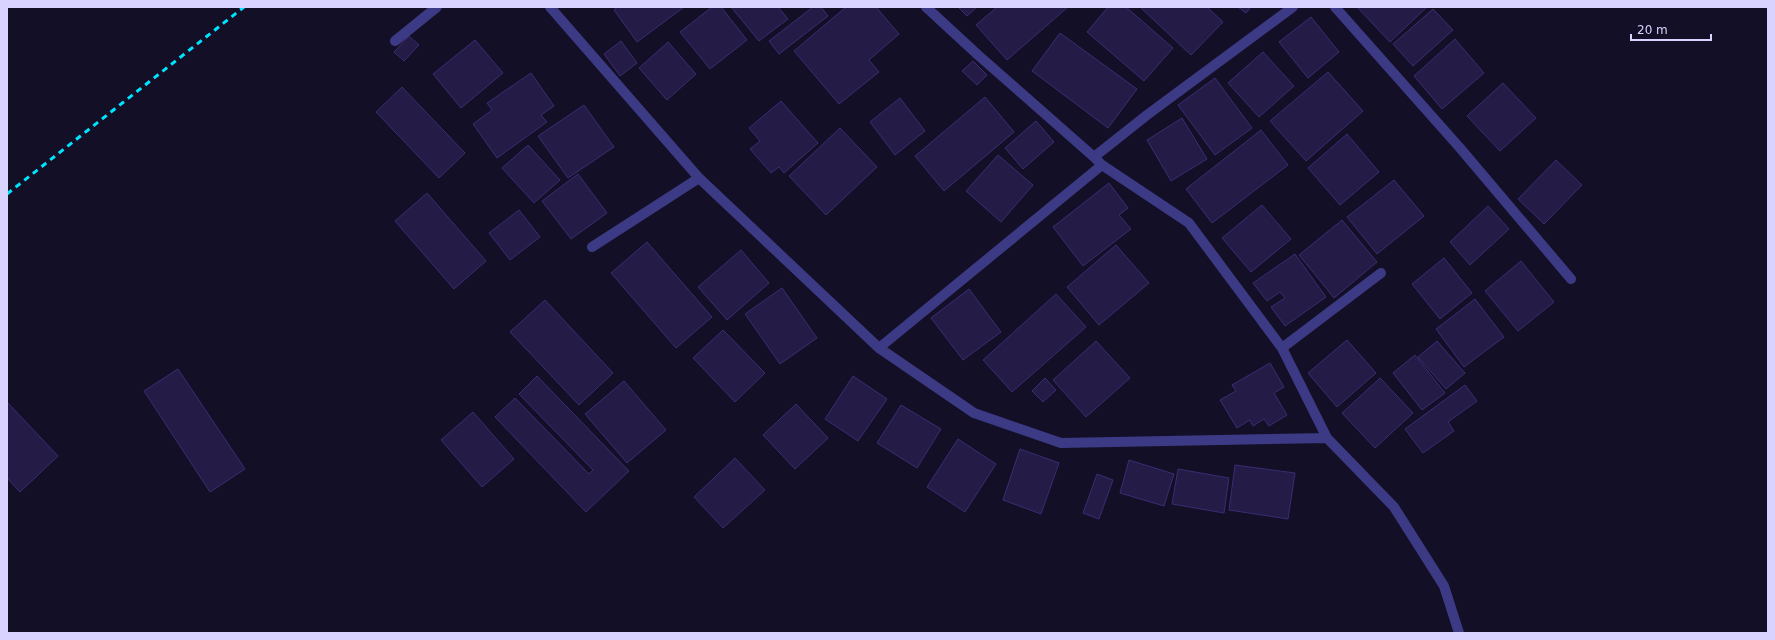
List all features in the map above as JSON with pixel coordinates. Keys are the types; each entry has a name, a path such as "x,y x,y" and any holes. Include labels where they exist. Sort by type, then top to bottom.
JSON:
{"street":[{"path":"396,41 437,7"},
{"path":"550,7 699,178 879,348 974,414 1061,443 1327,438"},
{"path":"926,7 1102,165 1189,223 1282,348 1327,438 1394,507 1444,586 1459,633"},
{"path":"1094,157 1147,115 1292,7"},
{"path":"1335,7 1460,148 1571,279"},
{"path":"879,348 1102,165"},
{"path":"592,247 699,178"},
{"path":"1282,348 1381,273"}],"building":[{"path":"617,7 684,7 637,42 614,10"},
{"path":"712,7 721,7 747,40 710,69 680,32"},
{"path":"731,7 778,7 788,19 759,41"},
{"path":"813,7 821,7 828,16 779,54 769,41"},
{"path":"846,7 876,7 899,34 869,60 879,72 839,104 794,51"},
{"path":"958,7 977,7 967,16"},
{"path":"997,7 1068,7 1007,60 976,25"},
{"path":"1108,7 1126,7 1173,48 1144,81 1087,32"},
{"path":"1140,7 1207,7 1223,22 1191,55"},
{"path":"1238,7 1251,7 1246,13"},
{"path":"1357,7 1427,7 1390,42"},
{"path":"1433,9 1453,30 1413,66 1393,44"},
{"path":"1311,17 1339,52 1308,78 1279,42"},
{"path":"1060,33 1137,89 1108,128 1032,71"},
{"path":"409,36 419,45 404,61 394,52"},
{"path":"1455,39 1484,73 1442,109 1414,76"},
{"path":"475,40 503,73 461,108 433,74"},
{"path":"621,41 637,63 620,76 604,54"},
{"path":"668,42 696,74 667,100 639,68"},
{"path":"1263,52 1294,86 1259,117 1228,83"},
{"path":"973,61 987,75 977,85 962,71"},
{"path":"1328,72 1363,111 1306,161 1270,121"},
{"path":"531,73 554,106 541,115 547,122 497,158 473,124 492,110 487,103"},
{"path":"1215,78 1252,128 1215,155 1178,105"},
{"path":"1503,83 1536,118 1500,151 1467,116"},
{"path":"402,87 465,153 439,178 376,112"},
{"path":"985,97 1014,132 944,191 915,156"},
{"path":"900,98 925,131 895,155 870,122"},
{"path":"781,101 818,143 784,173 779,167 771,173 750,149 760,141 749,128"},
{"path":"584,105 614,147 568,178 538,136"},
{"path":"1182,118 1207,159 1171,181 1147,140"},
{"path":"1036,121 1054,142 1023,169 1005,148"},
{"path":"840,128 877,167 826,215 789,176"},
{"path":"1261,130 1288,165 1212,223 1186,189"},
{"path":"1347,134 1379,172 1340,205 1308,168"},
{"path":"528,145 560,180 534,203 502,168"},
{"path":"998,155 1033,185 1001,222 966,191"},
{"path":"1556,160 1582,185 1544,224 1518,199"},
{"path":"578,174 607,213 571,239 542,201"},
{"path":"1394,180 1424,216 1377,254 1347,217"},
{"path":"1109,183 1128,208 1119,215 1131,229 1083,266 1053,227"},
{"path":"427,193 486,261 454,289 395,221"},
{"path":"1262,205 1291,239 1251,272 1222,238"},
{"path":"1488,206 1509,229 1470,265 1450,242"},
{"path":"519,210 540,237 510,260 489,233"},
{"path":"1342,220 1377,262 1334,298 1299,255"},
{"path":"647,242 712,317 676,348 611,273"},
{"path":"1116,245 1149,283 1099,325 1067,287"},
{"path":"741,250 769,283 727,320 698,287"},
{"path":"1295,254 1326,297 1285,326 1271,307 1285,298 1280,292 1267,301 1253,283"},
{"path":"1444,258 1472,293 1440,319 1412,284"},
{"path":"1521,261 1554,302 1518,331 1485,291"},
{"path":"782,288 817,338 780,364 745,314"},
{"path":"969,289 1001,332 963,360 931,318"},
{"path":"1056,294 1086,327 1012,392 983,360"},
{"path":"1475,299 1504,337 1464,367 1436,329"},
{"path":"545,300 613,373 579,405 510,332"},
{"path":"723,330 765,373 735,402 693,358"},
{"path":"1347,340 1376,373 1337,407 1308,373"},
{"path":"1096,341 1130,378 1086,417 1053,380"},
{"path":"1437,341 1465,373 1446,389 1418,357"},
{"path":"1415,355 1445,393 1422,410 1393,373"},
{"path":"1270,363 1284,387 1274,393 1287,415 1269,426 1264,419 1253,426 1250,420 1237,428 1220,400 1236,391 1232,385"},
{"path":"178,369 245,469 210,492 144,391"},
{"path":"537,376 629,471 586,512 495,417 515,398 589,474 593,470 519,394"},
{"path":"853,376 887,399 858,441 825,419"},
{"path":"1045,378 1056,390 1043,402 1032,391"},
{"path":"1380,378 1413,413 1375,448 1342,413"},
{"path":"624,381 666,430 627,463 585,414"},
{"path":"1465,385 1477,401 1448,422 1454,431 1423,453 1405,429"},
{"path":"7,402 58,456 20,492 7,478"},
{"path":"796,404 828,438 795,469 763,435"},
{"path":"901,405 941,429 917,468 877,443"},
{"path":"473,412 514,459 482,487 441,440"},
{"path":"958,439 996,464 965,512 927,487"},
{"path":"1020,449 1059,463 1041,514 1003,500"},
{"path":"735,458 765,490 723,528 694,497"},
{"path":"1129,460 1174,474 1164,506 1120,493"},
{"path":"1235,465 1295,473 1288,519 1229,510"},
{"path":"1178,469 1229,478 1224,513 1172,504"},
{"path":"1097,474 1113,480 1099,519 1083,513"}],"railway":[{"path":"7,194 244,7"}]}
